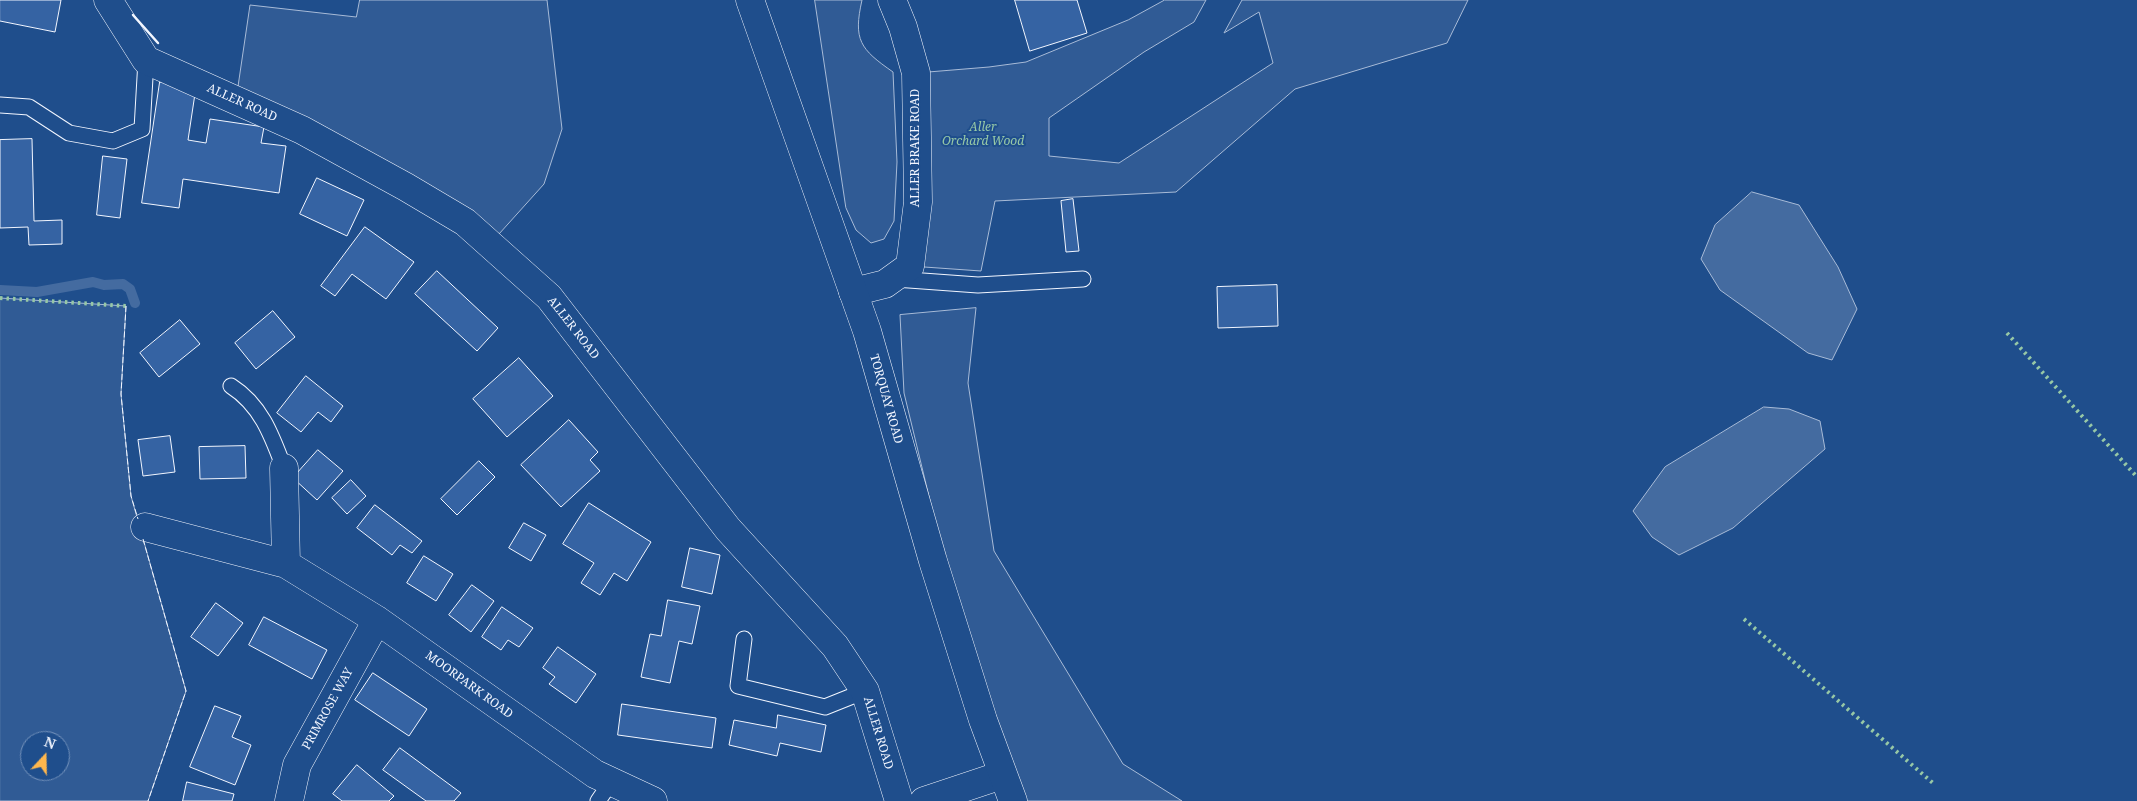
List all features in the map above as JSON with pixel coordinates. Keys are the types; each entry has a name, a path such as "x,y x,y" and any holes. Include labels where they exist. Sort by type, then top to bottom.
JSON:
{"street":[{"path":"108,0 146,60"},
{"name":"TORQUAY ROAD","path":"750,0 867,331 933,561 983,720 1013,801"},
{"name":"ALLER BRAKE ROAD","path":"853,292 885,284 910,266 918,202 916,73 903,27 892,0"},
{"name":"ALLER ROAD","path":"146,60 302,130 406,187 465,222 549,297 728,529 835,646 865,691 899,801"},
{"path":"284,468 286,564"},
{"name":"MOORPARK ROAD","path":"144,527 286,564 378,620 595,774 604,792 652,801"},
{"name":"PRIMROSE WAY","path":"289,801 297,765 378,620"},
{"path":"924,801 1002,775"}],"lane":[{"path":"0,105 29,108 69,133 113,141 142,129 146,60"},
{"path":"894,278 978,285 1083,279"},
{"path":"231,386 246,396 254,406 284,468"},
{"path":"744,639 738,686 825,707 865,691"}],"green space":[{"path":"360,0 547,0 562,129 544,184 490,244 236,100 250,5 356,17"},
{"path":"815,0 862,0 858,25 862,42 866,50 873,57 893,72 897,162 894,221 884,239 871,243 856,230 846,208"},
{"name":"Aller Orchard Wood","path":"1165,0 1206,0 1194,22 1144,52 1049,118 1049,156 1119,163 1273,63 1259,12 1224,33 1242,0 1468,0 1447,43 1295,89 1176,192 995,201 981,271 910,266 916,73 1026,62 1128,20"},
{"path":"0,298 126,306 121,394 131,496 186,691 148,801 0,801"},
{"path":"976,308 968,383 994,551 1123,764 1182,801 1013,801 983,720 904,393 900,315"}],"shaded area":[{"path":"1752,192 1799,205 1838,267 1857,309 1832,360 1808,353 1720,290 1701,259 1715,225"},
{"path":"1764,407 1789,409 1820,421 1825,449 1733,528 1679,555 1652,537 1633,511 1665,467"}],"building":[{"path":"0,0 61,0 55,32 0,21"},
{"path":"1015,0 1077,0 1087,33 1030,51"},
{"path":"160,82 196,87 188,140 206,143 210,119 264,127 261,143 286,146 279,193 183,179 179,208 142,203"},
{"path":"32,139 34,221 62,220 62,244 29,245 28,227 0,228 0,140"},
{"path":"103,156 127,159 120,218 97,215"},
{"path":"317,178 364,200 347,236 300,214"},
{"path":"1073,199 1079,251 1066,252 1061,201"},
{"path":"365,227 414,262 386,299 352,274 335,296 321,286"},
{"path":"437,271 498,328 477,351 415,294"},
{"path":"1277,285 1278,326 1218,328 1217,287"},
{"path":"273,311 295,337 256,369 235,343"},
{"path":"180,320 200,344 159,377 140,353"},
{"path":"519,358 553,396 507,437 473,399"},
{"path":"306,376 343,406 331,422 318,412 301,432 277,413"},
{"path":"569,420 598,452 590,460 600,471 561,507 521,465"},
{"path":"170,436 175,472 143,476 138,440"},
{"path":"245,446 246,478 200,479 199,447"},
{"path":"318,450 343,471 317,500 293,478"},
{"path":"479,461 495,477 457,515 441,499"},
{"path":"351,480 366,496 347,514 332,498"},
{"path":"589,503 651,542 627,581 614,573 600,595 581,583 594,563 563,544"},
{"path":"375,505 422,541 412,553 400,545 392,555 357,528"},
{"path":"524,523 546,535 531,561 509,548"},
{"path":"690,548 720,555 712,594 682,587"},
{"path":"424,556 453,574 436,601 407,583"},
{"path":"472,585 494,601 471,632 449,615"},
{"path":"668,600 700,606 692,644 679,641 670,683 641,677 650,634 661,636"},
{"path":"216,603 243,623 218,656 191,637"},
{"path":"502,607 533,628 519,647 508,640 501,650 482,637"},
{"path":"264,617 327,650 312,679 249,645"},
{"path":"558,647 596,674 576,703 549,684 555,677 543,668"},
{"path":"373,673 427,709 409,736 355,700"},
{"path":"622,704 716,718 712,748 618,735"},
{"path":"215,706 241,716 232,737 251,745 235,785 190,767"},
{"path":"778,715 826,725 821,752 780,743 777,756 729,745 734,720 776,728"},
{"path":"400,748 461,793 454,801 426,801 383,770"},
{"path":"357,765 394,796 389,801 342,801 333,794"},
{"path":"187,782 234,794 232,801 183,801"}],"waterway":[{"path":"0,290 37,292 93,282 104,285 123,284 130,289 135,303"}],"hedge":[{"path":"0,298 126,306"},
{"path":"2007,333 2137,477"},
{"path":"1744,619 1934,784"}],"fence":[{"path":"126,306 121,394 131,496 138,519"},
{"path":"143,539 186,691 148,801"}],"wall":[{"path":"133,15 158,43"}]}
